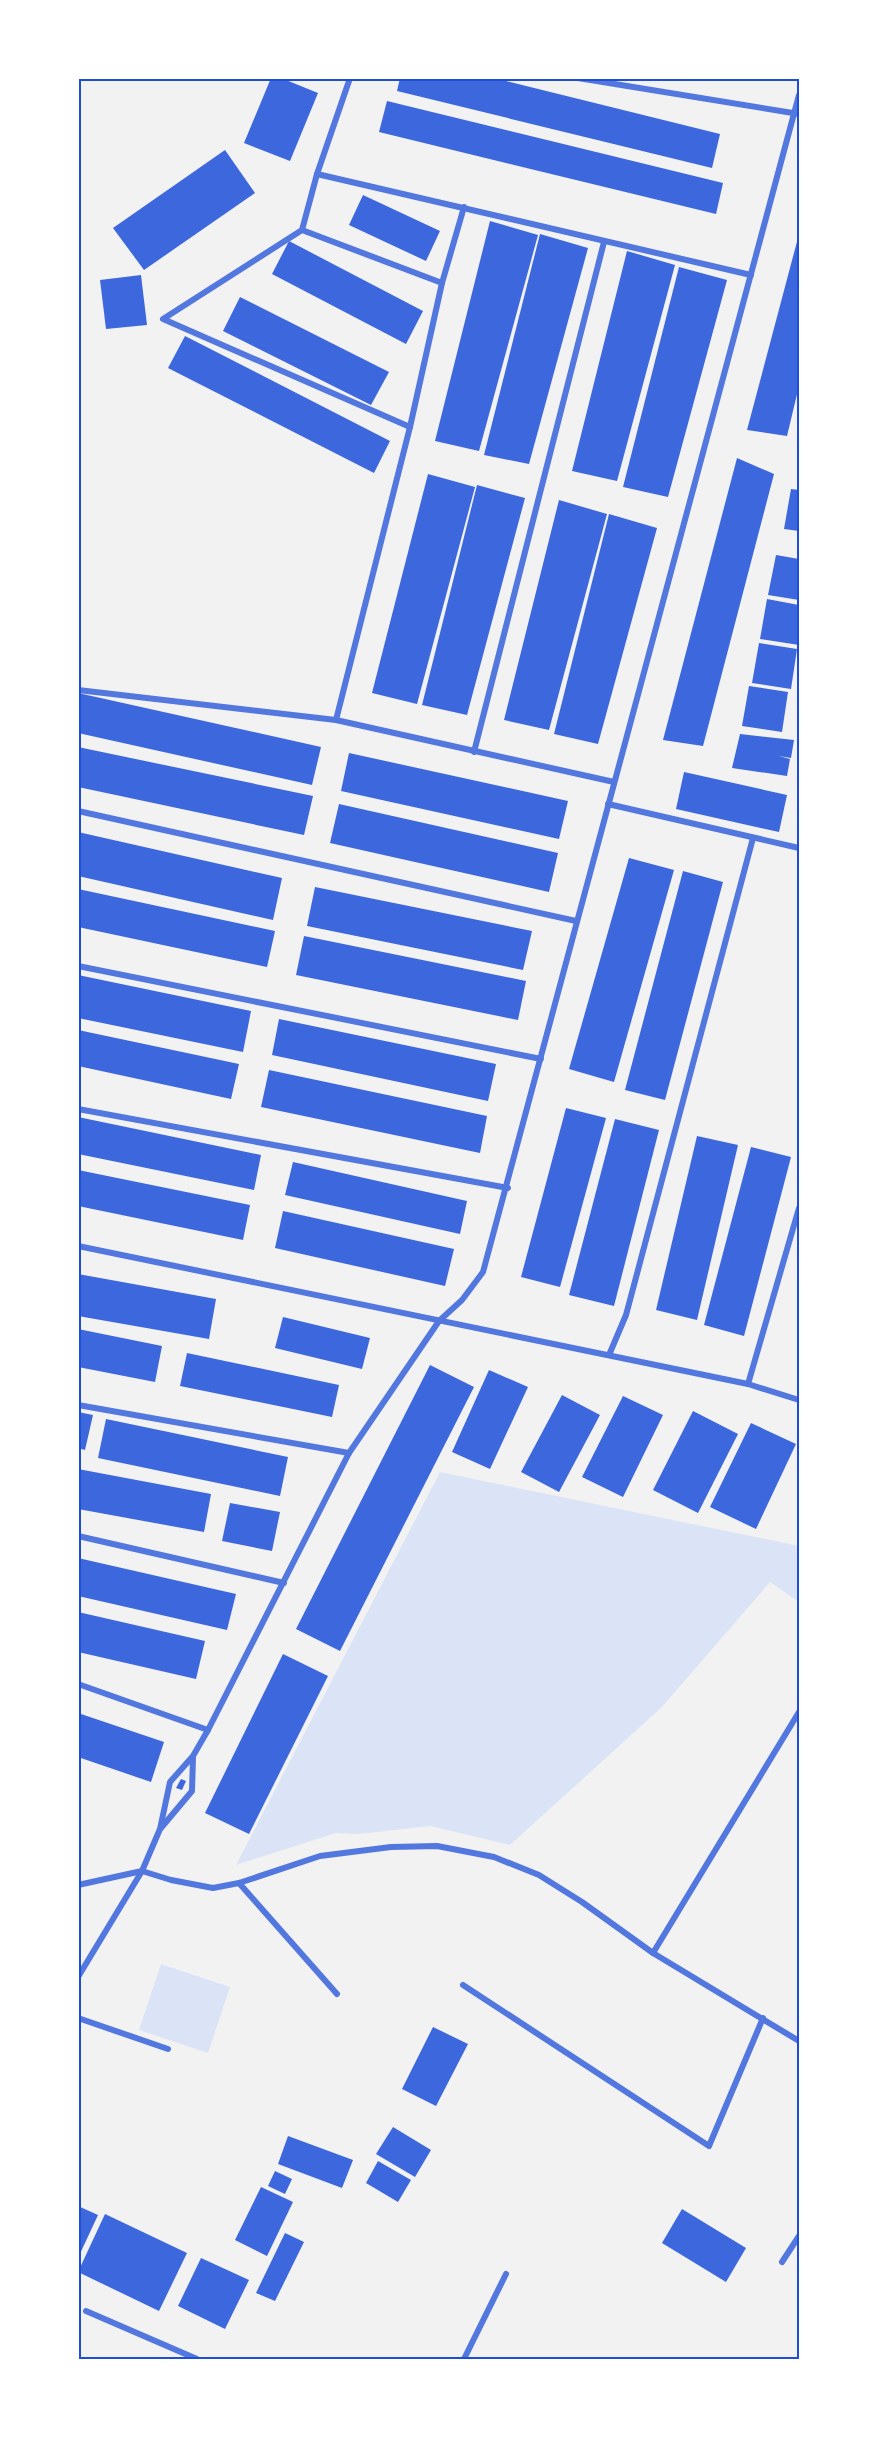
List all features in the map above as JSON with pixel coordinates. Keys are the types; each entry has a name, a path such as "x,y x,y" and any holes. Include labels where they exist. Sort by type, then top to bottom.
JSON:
{"street":[{"path":"350,78 317,174 302,230 163,320 410,427"},
{"path":"578,78 796,113"},
{"path":"78,1977 142,1871 160,1829 170,1782 193,1756 208,1730 349,1453 439,1321 462,1300 483,1272 799,95"},
{"path":"317,174 751,275"},
{"path":"336,720 410,427 442,283 464,207"},
{"path":"302,230 442,283"},
{"path":"474,752 604,242"},
{"path":"78,690 336,720 614,782"},
{"path":"608,804 799,848"},
{"path":"78,811 576,921"},
{"path":"609,1355 626,1315 753,838"},
{"path":"78,966 542,1059"},
{"path":"78,1109 507,1188"},
{"path":"748,1384 799,1208"},
{"path":"78,1246 748,1384 799,1400"},
{"path":"78,1405 349,1453"},
{"path":"78,1536 284,1583"},
{"path":"78,1684 208,1730"},
{"path":"653,1953 799,1712"},
{"path":"160,1829 192,1791 193,1756"},
{"path":"78,1885 142,1871 171,1881 213,1888 240,1884 320,1856 391,1847 437,1846 494,1857 539,1875 582,1902 653,1953 799,2041"},
{"path":"240,1884 337,1994"},
{"path":"463,1985 709,2146 764,2018"},
{"path":"78,2018 168,2049"},
{"path":"782,2262 799,2236"},
{"path":"464,2359 506,2274"},
{"path":"86,2311 197,2359"}],"shaded area":[{"path":"440,1472 799,1546 799,1602 770,1582 662,1707 510,1845 430,1826 359,1834 336,1833 236,1865"},
{"path":"161,1964 230,1987 208,2053 139,2030"}],"building":[{"path":"271,78 281,78 318,93 290,161 244,143"},
{"path":"400,78 494,78 720,134 712,168 397,91"},
{"path":"387,101 723,183 716,214 379,132"},
{"path":"225,150 255,193 144,270 113,228"},
{"path":"363,195 440,231 426,261 349,225"},
{"path":"490,221 538,235 479,451 435,441"},
{"path":"540,234 588,248 529,464 484,455"},
{"path":"799,234 799,386 787,436 747,430"},
{"path":"289,241 423,311 406,344 272,274"},
{"path":"627,251 675,265 617,481 572,471"},
{"path":"679,267 727,280 668,497 623,487"},
{"path":"141,275 147,325 106,329 100,280"},
{"path":"240,297 389,372 371,405 223,331"},
{"path":"185,336 390,441 374,473 168,368"},
{"path":"737,458 774,474 703,746 663,740"},
{"path":"428,474 475,487 417,704 372,693"},
{"path":"477,485 525,498 467,715 422,705"},
{"path":"791,489 799,490 799,531 784,529"},
{"path":"559,500 607,514 549,730 504,720"},
{"path":"609,514 657,528 598,744 554,734"},
{"path":"776,555 799,559 799,600 768,595"},
{"path":"767,599 799,605 799,645 760,639"},
{"path":"759,643 797,649 791,689 752,683"},
{"path":"749,686 788,692 782,732 742,726"},
{"path":"78,693 321,747 312,785 78,733"},
{"path":"740,734 794,740 791,758 779,756 790,759 787,776 732,768"},
{"path":"78,747 313,796 304,835 78,787"},
{"path":"349,753 568,801 559,839 341,791"},
{"path":"684,772 787,795 779,832 676,809"},
{"path":"339,804 558,853 549,892 330,843"},
{"path":"78,832 282,878 273,920 78,876"},
{"path":"629,858 674,870 614,1082 569,1069"},
{"path":"683,871 723,882 665,1100 625,1090"},
{"path":"315,887 532,931 523,970 307,926"},
{"path":"78,889 275,931 267,967 78,927"},
{"path":"304,936 526,981 518,1020 296,975"},
{"path":"78,975 251,1011 243,1052 78,1018"},
{"path":"279,1019 496,1064 488,1101 272,1055"},
{"path":"78,1030 239,1064 231,1099 78,1066"},
{"path":"269,1070 487,1116 480,1153 261,1107"},
{"path":"566,1108 606,1118 560,1287 521,1277"},
{"path":"78,1117 261,1155 254,1190 78,1154"},
{"path":"615,1119 659,1130 614,1306 569,1295"},
{"path":"697,1136 738,1145 697,1320 656,1310"},
{"path":"751,1147 791,1157 744,1336 704,1325"},
{"path":"293,1162 467,1201 460,1234 285,1195"},
{"path":"78,1170 250,1205 243,1240 78,1206"},
{"path":"283,1211 454,1249 445,1286 275,1248"},
{"path":"78,1274 216,1299 209,1339 78,1316"},
{"path":"283,1317 370,1338 362,1369 275,1348"},
{"path":"78,1329 162,1346 155,1382 78,1367"},
{"path":"187,1353 339,1385 332,1417 180,1386"},
{"path":"430,1365 474,1387 340,1651 296,1629"},
{"path":"489,1370 528,1387 490,1469 452,1452"},
{"path":"562,1395 600,1415 559,1492 521,1472"},
{"path":"623,1396 663,1415 623,1497 582,1477"},
{"path":"693,1411 738,1434 698,1513 653,1490"},
{"path":"78,1412 93,1415 85,1450 78,1448"},
{"path":"106,1419 288,1457 280,1496 98,1458"},
{"path":"751,1423 796,1444 756,1529 710,1507"},
{"path":"78,1469 211,1494 204,1532 78,1509"},
{"path":"230,1503 280,1512 272,1551 222,1541"},
{"path":"78,1558 236,1594 227,1630 78,1596"},
{"path":"78,1612 205,1641 196,1679 78,1652"},
{"path":"283,1654 328,1676 249,1834 205,1813"},
{"path":"78,1713 164,1742 151,1782 78,1757"},
{"path":"181,1779 186,1781 182,1790 176,1788"},
{"path":"433,2027 468,2044 436,2106 402,2089"},
{"path":"393,2127 431,2150 415,2177 376,2154"},
{"path":"288,2136 353,2160 342,2188 278,2164"},
{"path":"378,2161 411,2180 398,2202 366,2183"},
{"path":"275,2171 292,2179 285,2194 268,2186"},
{"path":"261,2187 293,2202 267,2256 235,2240"},
{"path":"78,2206 98,2215 78,2258"},
{"path":"682,2209 746,2248 726,2282 662,2243"},
{"path":"105,2214 187,2253 159,2311 78,2272"},
{"path":"285,2233 304,2242 275,2301 256,2293"},
{"path":"201,2258 249,2280 225,2329 178,2306"}]}
